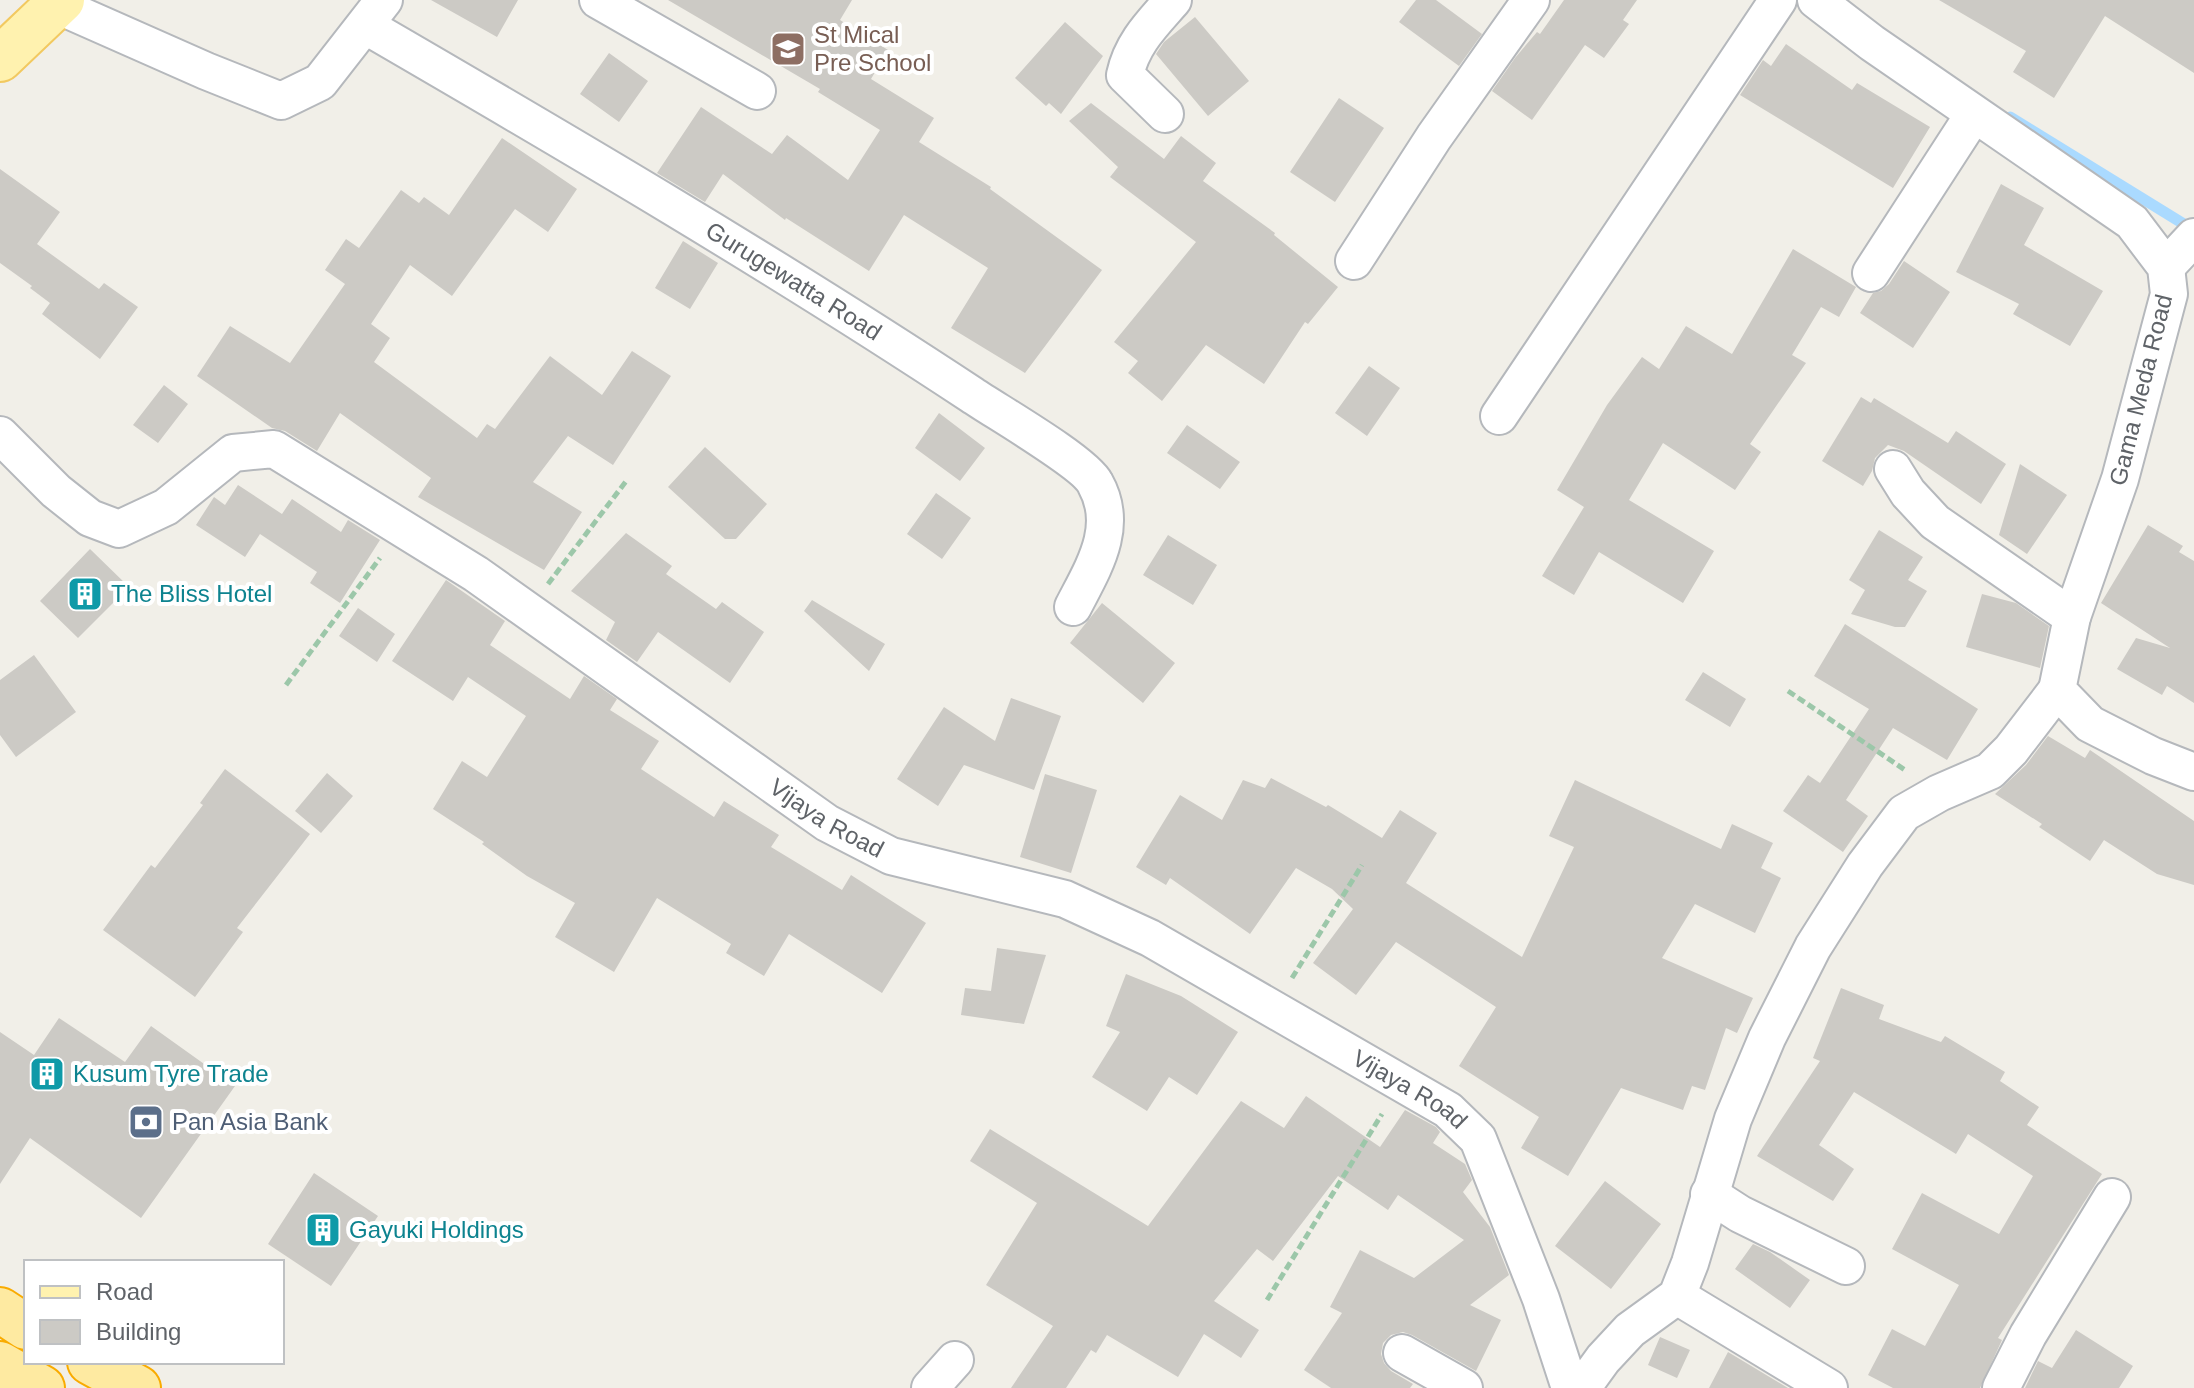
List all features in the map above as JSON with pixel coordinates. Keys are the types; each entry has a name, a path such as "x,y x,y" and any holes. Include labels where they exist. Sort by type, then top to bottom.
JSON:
{"highway":[{"path":"0,1310 24,1326"},
{"path":"0,1364 42,1388"},
{"path":"94,1364 138,1388"}],"main road":[{"path":"0,59 60,3"}],"street":[{"path":"598,0 757,91"},
{"path":"1165,114 1125,75 1129,55 1173,0"},
{"path":"1354,261 1434,137 1531,0"},
{"path":"1499,416 1778,0"},
{"name":"Gama Meda Road","path":"1816,0 1872,43 2132,222 2166,267 2169,294 2120,479 2072,617 2057,690"},
{"path":"60,3 206,71 281,101 320,82 375,13"},
{"name":"Gurugewatta Road","path":"375,13 1067,458 1094,481 1106,512 1102,552 1073,607"},
{"path":"1871,273 1974,114"},
{"path":"2166,267 2194,237"},
{"name":"Vijaya Road","path":"0,435 56,491 90,518 119,529 166,507 233,453 274,449 476,574 827,823 891,856 1065,899 1150,938 1448,1110 1478,1139 1541,1299 1570,1388"},
{"path":"1893,469 1908,493 1935,522 2072,617"},
{"path":"1582,1388 1630,1330 1677,1296 1690,1263 1733,1119 1767,1038 1813,947 1865,865 1904,813 1939,793 1990,771 2011,750 2057,690 2090,724 2153,756 2194,772"},
{"path":"1709,1194 1740,1214 1846,1266"},
{"path":"2001,1388 2028,1335 2112,1197"},
{"path":"1677,1296 1829,1388"},
{"path":"1402,1353 1464,1388"},
{"path":"930,1388 955,1360"}],"path":[{"path":"528,610 627,480"},
{"path":"286,685 402,528"},
{"path":"1788,691 1939,793"},
{"path":"1272,1010 1362,865"},
{"path":"1267,1300 1402,1083"}],"building":[{"path":"431,0 518,0 497,37"},
{"path":"668,0 852,0 840,20 888,50 871,79 934,118 919,142 991,187 1102,270 1025,373 951,328 988,268 904,215 869,271 785,220 723,174 705,202 657,173 701,107 772,154 787,135 848,180 880,130 818,92 820,89"},
{"path":"1416,0 1436,0 1482,34 1459,66 1399,22"},
{"path":"1564,0 1637,0 1623,20 1629,24 1604,58 1585,45 1532,120 1492,91 1515,58 1537,32 1540,34"},
{"path":"1939,0 2194,0 2194,73 2105,16 2054,98 2013,72 2026,51"},
{"path":"1195,17 1249,81 1208,116 1156,54 1164,42"},
{"path":"1065,22 1103,56 1061,114 1049,103 1046,106 1015,78"},
{"path":"1786,44 1852,90 1857,83 1930,127 1893,188 1740,95 1763,60 1771,66"},
{"path":"609,53 648,81 619,122 580,94"},
{"path":"1339,98 1384,128 1335,202 1290,172"},
{"path":"1091,103 1164,159 1181,136 1216,163 1203,181 1275,233 1338,287 1308,324 1305,322 1264,384 1206,345 1162,401 1128,373 1138,361 1114,342 1196,242 1110,177 1118,167 1069,121"},
{"path":"502,138 577,189 548,232 515,209 452,296 410,265 371,324 390,338 374,362 477,438 487,424 495,429 550,356 602,395 632,351 671,376 613,465 568,436 533,482 582,512 544,570 418,497 431,478 340,413 317,451 285,431 272,428 197,376 230,326 290,363 345,284 325,270 346,239 359,248 401,190 419,203 424,197 449,215"},
{"path":"0,169 60,212 37,244 99,289 104,283 138,307 100,359 42,314 50,303 0,263"},
{"path":"2001,184 2044,208 2024,245 2103,291 2070,346 2013,314 2019,304 1956,272"},
{"path":"683,241 718,263 690,309 655,288"},
{"path":"1793,249 1856,287 1839,317 1821,307 1792,355 1806,363 1750,444 1761,452 1735,490 1663,443 1629,500 1714,551 1683,603 1599,552 1574,595 1542,576 1584,507 1557,490 1607,405 1642,357 1659,369 1686,326 1732,354"},
{"path":"1904,261 1950,292 1913,348 1860,313 1873,293 1889,284"},
{"path":"1369,366 1400,388 1367,436 1335,413"},
{"path":"164,385 188,404 158,443 133,425"},
{"path":"1861,397 1871,403 1874,398 1948,443 1956,431 2006,464 1981,504 1904,451 1888,445 1875,458 1863,486 1822,461"},
{"path":"939,413 985,448 960,481 915,448"},
{"path":"1187,425 1240,462 1220,489 1167,453"},
{"path":"705,447 767,504 736,539 725,539 668,487"},
{"path":"2020,464 2067,495 2027,554 1999,535"},
{"path":"238,485 282,514 292,499 341,532 348,520 380,540 340,603 310,583 317,572 260,534 245,557 196,525 214,497 225,505"},
{"path":"936,493 971,518 942,559 907,534"},
{"path":"2148,525 2183,546 2179,552 2194,561 2194,703 2167,686 2162,695 2117,669 2136,638 2170,648 2101,603"},
{"path":"1879,530 1923,557 1908,580 1927,591 1905,627 1851,614 1865,590 1849,580"},
{"path":"626,533 672,566 666,574 716,609 722,602 764,632 730,683 658,632 637,662 606,640 615,622 571,591"},
{"path":"1168,535 1217,565 1193,605 1143,575"},
{"name":"The Bliss Hotel","path":"90,549 129,587 78,638 40,601"},
{"path":"446,580 505,621 490,645 570,699 584,676 617,699 610,710 659,741 641,769 714,817 724,801 779,835 771,847 842,890 851,875 926,923 882,993 789,934 764,976 726,953 731,944 657,898 614,972 555,937 575,903 527,876 482,844 484,842 433,809 462,761 487,777 526,716 468,677 453,701 392,661"},
{"path":"1982,594 2016,603 2049,626 2040,668 1966,647"},
{"path":"812,600 885,644 869,671 804,611"},
{"path":"1102,603 1175,663 1143,703 1070,643"},
{"path":"358,608 395,634 377,662 339,636"},
{"path":"1845,624 1978,709 1947,760 1893,728 1846,800 1868,816 1843,852 1783,811 1808,775 1820,783 1869,709 1814,676"},
{"path":"34,655 76,712 16,757 0,735 0,680"},
{"path":"1703,672 1746,699 1730,727 1685,700"},
{"path":"1011,698 1061,716 1034,790 964,765 938,806 897,779 944,707 995,741"},
{"path":"2048,736 2085,758 2090,750 2194,821 2194,885 2157,874 2104,840 2090,861 2039,827 2042,824 1995,794 2026,765"},
{"path":"225,769 310,834 237,928 243,932 195,997 103,930 151,865 155,868 203,805 200,803"},
{"path":"327,773 353,796 321,833 295,811"},
{"path":"1045,774 1097,790 1071,873 1020,857"},
{"path":"1271,778 1326,807 1328,805 1382,838 1400,810 1437,833 1406,883 1522,957 1574,847 1549,836 1575,780 1721,849 1732,824 1773,843 1761,868 1781,878 1755,933 1695,904 1662,958 1753,998 1737,1033 1726,1028 1705,1090 1692,1086 1683,1110 1621,1088 1568,1176 1521,1148 1539,1117 1459,1066 1496,1007 1396,942 1356,995 1313,963 1353,909 1332,889 1296,868 1250,934 1170,878 1166,885 1136,867 1180,795 1222,820 1243,780 1265,788"},
{"path":"997,948 1046,955 1024,1024 961,1015 965,988 991,991"},
{"path":"1126,974 1181,996 1238,1032 1197,1095 1169,1077 1147,1111 1092,1077 1120,1032 1106,1026"},
{"path":"1841,988 1884,1005 1879,1019 1941,1042 1945,1036 2005,1072 2000,1081 2039,1107 2027,1125 2102,1174 1998,1338 2002,1340 1980,1388 1893,1388 1868,1375 1892,1329 1925,1346 1959,1285 1892,1249 1922,1193 1999,1234 2033,1176 1968,1134 1956,1154 1854,1092 1819,1145 1854,1169 1833,1201 1757,1156 1820,1061 1813,1058"},
{"path":"59,1018 125,1062 151,1026 235,1086 141,1218 30,1138 0,1184 0,1032 34,1055"},
{"path":"1306,1096 1380,1147 1405,1110 1436,1127 1440,1132 1433,1143 1465,1164 1472,1180 1463,1192 1490,1227 1509,1275 1470,1305 1501,1320 1476,1371 1403,1332 1391,1335 1383,1343 1381,1354 1391,1371 1413,1384 1410,1388 1331,1388 1304,1370 1342,1313 1330,1307 1360,1250 1414,1278 1464,1240 1398,1195 1388,1210 1338,1176 1273,1261 1257,1249 1214,1301 1259,1330 1241,1358 1204,1334 1178,1377 1107,1335 1096,1353 1091,1350 1066,1388 1011,1388 1053,1326 986,1285 1037,1203 970,1161 990,1129 1148,1226 1241,1101 1284,1128"},
{"name":"Gayuki Holdings","path":"314,1173 378,1216 331,1286 268,1244"},
{"path":"1605,1181 1661,1224 1611,1289 1555,1246"},
{"path":"1753,1244 1810,1280 1790,1308 1735,1269"},
{"path":"2076,1330 2133,1366 2119,1388 2025,1388 2038,1361 2052,1368"},
{"path":"1660,1337 1690,1350 1677,1378 1648,1365"},
{"path":"1728,1352 1788,1388 1709,1388"}],"waterway":[{"path":"2010,117 2187,226 2193,223"}],"place":[{"name":"St Mical Pre School","path":"788,49"},
{"name":"The Bliss Hotel","path":"85,594"},
{"name":"Kusum Tyre Trade","path":"47,1074"},
{"name":"Pan Asia Bank","path":"146,1122"},
{"name":"Gayuki Holdings","path":"323,1230"}]}
